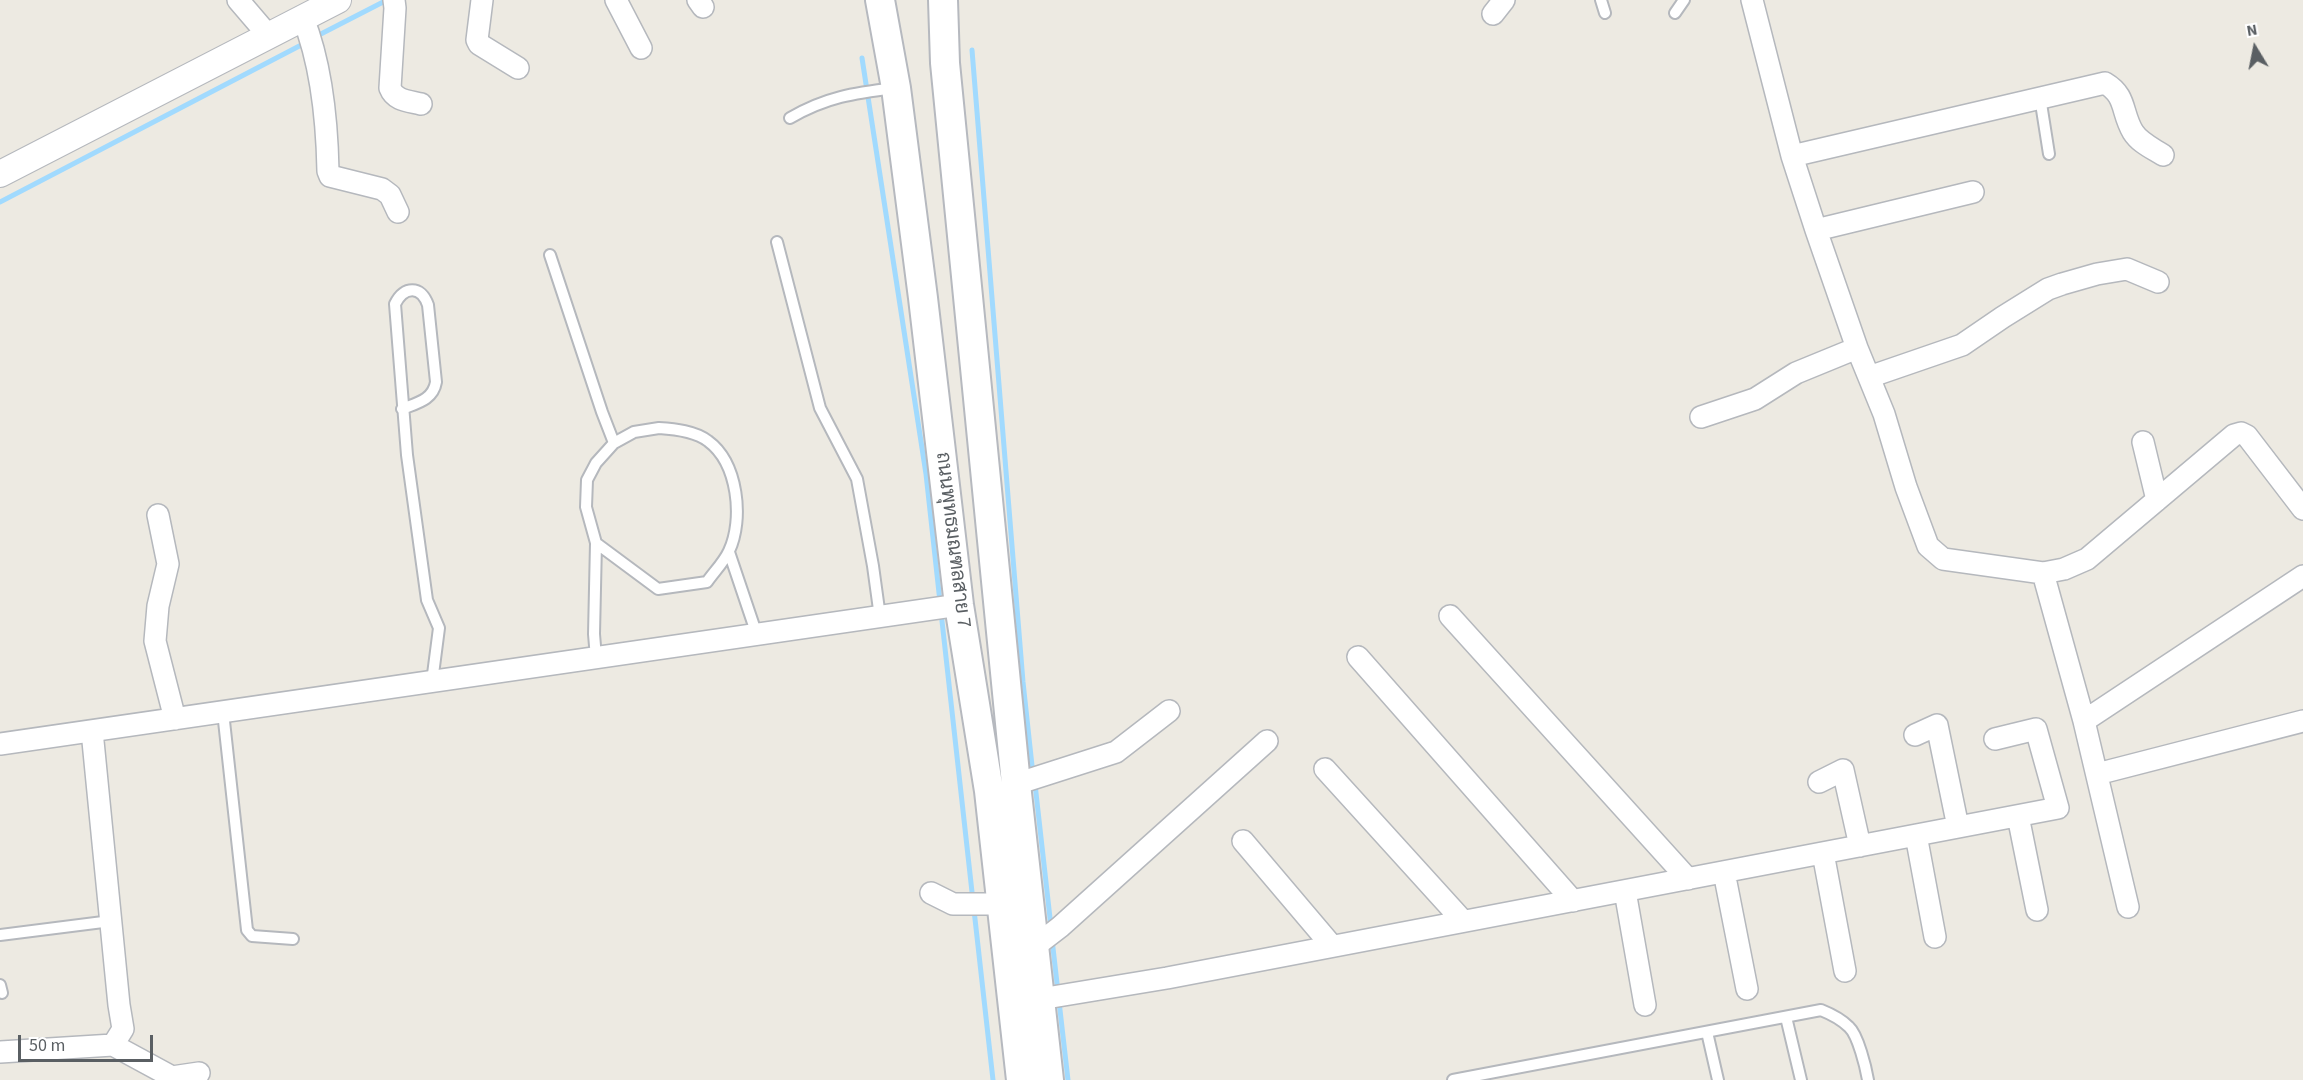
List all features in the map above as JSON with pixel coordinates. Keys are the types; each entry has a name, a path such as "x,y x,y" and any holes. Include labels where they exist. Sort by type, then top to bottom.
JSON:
{"main road":[{"name":"ถนนพุทธมณฑลสาย 7","path":"880,0 896,88 923,298 947,607 989,791 991,903 1021,1080"},
{"name":"ถนนพุทธมณฑลสาย 7","path":"942,0 945,63 1019,784 1045,939 1042,999 1049,1080"}],"street":[{"path":"238,0 268,35"},
{"path":"0,174 268,35 306,23 338,0"},
{"path":"482,0 477,40 479,44 518,68"},
{"path":"616,0 641,48"},
{"path":"1752,0 1792,156 1857,348 1928,546 1943,559 2043,573 2064,569 2087,558 2234,435 2241,433 2247,436 2303,509"},
{"path":"394,4 390,88 392,94 399,99 421,104"},
{"path":"306,23 314,50 325,114 327,171 330,176 382,189 390,195 398,212"},
{"path":"1792,156 2105,83 2119,93 2132,130 2140,141 2163,155"},
{"path":"1816,230 1974,192"},
{"path":"1869,377 1962,345 2012,311 2062,284 2127,268 2158,282"},
{"path":"1701,417 1755,399 1796,373 1857,348"},
{"path":"2143,442 2157,500"},
{"path":"158,515 168,564 158,606 155,641 175,719"},
{"path":"2043,573 2084,721 2128,907"},
{"path":"2084,721 2303,576"},
{"path":"0,744 947,607"},
{"path":"1450,616 1688,879"},
{"path":"1358,657 1573,901"},
{"path":"1019,784 1116,752 1169,711"},
{"path":"2097,774 2303,721"},
{"path":"1915,735 1936,725 1958,827"},
{"path":"1042,999 2058,808 2036,729 1995,739"},
{"path":"92,731 123,1029 113,1045"},
{"path":"1045,939 1267,741"},
{"path":"1325,769 1463,921"},
{"path":"1819,782 1843,771 1860,846"},
{"path":"2018,816 2037,910"},
{"path":"1916,835 1935,937"},
{"path":"1243,842 1332,946"},
{"path":"1823,853 1845,971"},
{"path":"1725,872 1747,989"},
{"path":"1625,891 1645,1005"},
{"path":"931,894 953,904 991,903"},
{"path":"0,1052 113,1045 172,1077 200,1073"}],"lane":[{"path":"1601,0 1605,13"},
{"path":"1675,13 1684,0"},
{"path":"790,118 813,105 854,93 896,88"},
{"path":"2040,98 2049,154"},
{"path":"777,242 820,408 857,479 880,617"},
{"path":"550,255 614,443"},
{"path":"402,409 429,397 435,390 436,382 428,305 424,296 416,290 406,291 399,296 395,304 402,409 426,600 440,628 432,682"},
{"path":"596,543 658,589 708,582 729,552 735,532 734,479 722,454 706,440 678,430 659,428 634,432 614,443 596,463 587,480 586,507 596,543 594,634 596,658"},
{"path":"729,552 757,635"},
{"path":"223,712 247,930 252,936 292,939"},
{"path":"0,935 111,921"},
{"path":"1453,1080 1821,1010 1851,1028 1866,1068 1868,1080"},
{"path":"1786,1017 1801,1080"},
{"path":"1707,1032 1718,1080"}],"waterway":[{"path":"315,37 387,0"},
{"path":"0,202 307,42"},
{"path":"972,50 1023,682 1033,775"},
{"path":"862,58 926,474 940,602"},
{"path":"941,612 973,901"},
{"path":"1035,784 1051,927"},
{"path":"974,910 993,1080"},
{"path":"1052,939 1058,992"},
{"path":"1059,1001 1068,1080"}]}
